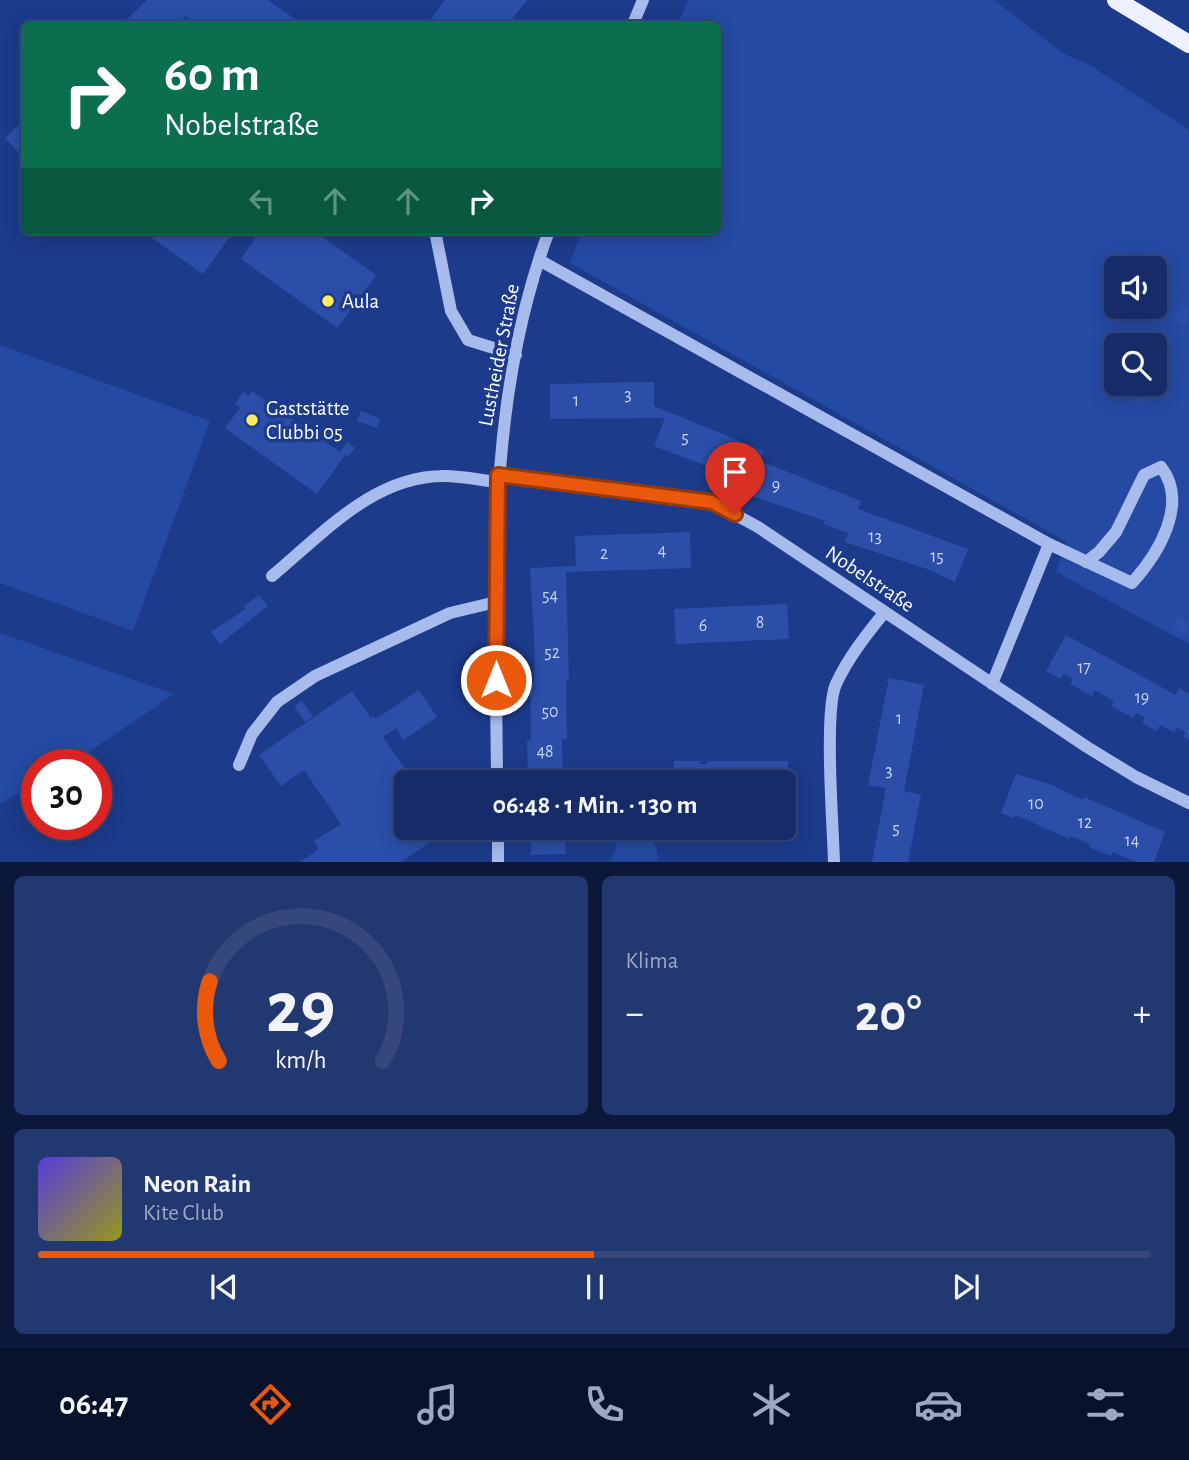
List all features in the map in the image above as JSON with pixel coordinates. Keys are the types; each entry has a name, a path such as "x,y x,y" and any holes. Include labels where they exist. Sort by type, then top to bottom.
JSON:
{"main road":[{"path":"1116,0 1189,44"}],"street":[{"path":"635,21 643,0"},
{"path":"436,235 451,310 468,340 516,355"},
{"name":"Lustheider Straße","path":"497,770 498,478 508,388 539,260 548,235"},
{"path":"539,260 1049,544 1086,562 1132,583 1154,558 1172,528 1178,496 1172,477 1161,467 1144,475 1116,532 1100,552 1086,562"},
{"name":"Nobelstraße","path":"272,576 369,495 405,481 443,476 498,478 712,502 758,527 884,613 1136,777 1189,803"},
{"path":"992,684 1049,544"},
{"path":"239,765 252,734 277,702 315,676 450,613 496,602"},
{"path":"834,862 831,726 834,687 858,647 884,613"},
{"path":"498,840 498,862"}],"shaded area":[{"path":"688,0 994,0 1064,54 1090,65 1189,130 1189,644 1056,572 1067,542 570,263 580,235 721,235 721,21 679,21"},
{"path":"0,345 210,421 133,631 0,583"},
{"path":"0,633 174,694 93,749 21,749 21,792 0,804"},
{"path":"616,840 653,840 658,861 611,861 616,848"}],"building":[{"path":"147,0 268,0 298,21 192,21 185,16 180,21 125,21"},
{"path":"445,0 527,0 510,21 429,21"},
{"path":"21,123 21,155 5,138"},
{"path":"148,235 231,235 203,274"},
{"name":"Aula","path":"257,235 320,235 376,275 337,328 241,259"},
{"path":"1182,305 1189,309 1184,325 1174,320"},
{"path":"654,382 654,406 764,451 760,461 861,501 858,509 968,549 955,582 927,569 845,542 848,533 824,524 825,521 747,494 751,483 654,446 665,418 550,419 550,384"},
{"path":"252,391 340,452 347,442 355,448 348,457 345,455 317,494 225,428 240,408 235,404 243,392 249,396"},
{"path":"1137,396 1149,396 1144,406 1134,402"},
{"path":"361,411 380,419 377,428 357,421"},
{"path":"690,532 691,568 566,572 569,681 566,681 567,739 562,739 563,770 528,770 527,741 531,740 530,683 534,682 535,656 530,568 576,566 575,536"},
{"path":"259,595 268,606 220,644 211,632 246,609 244,606"},
{"path":"787,604 789,639 676,644 674,609"},
{"path":"1178,616 1189,623 1186,635 1172,627"},
{"path":"1066,635 1176,695 1179,688 1189,694 1189,740 1183,737 1186,732 1177,727 1174,732 1160,725 1157,731 1142,723 1145,718 1136,713 1133,718 1111,706 1114,701 1095,690 1092,696 1070,684 1073,679 1064,673 1061,679 1046,671"},
{"path":"889,678 924,685 904,791 921,795 908,862 872,862 886,788 868,785"},
{"path":"419,690 437,717 403,740 396,728 383,737 406,770 394,770 394,840 433,840 401,862 300,862 319,849 314,841 341,824 304,770 281,786 259,755 352,691 371,718 374,716 376,719"},
{"path":"302,701 313,716 305,722 294,706"},
{"path":"674,761 700,761 699,764 707,764 707,761 788,761 788,770 674,770"},
{"path":"1016,774 1052,785 1083,800 1084,797 1165,832 1154,862 1137,862 1112,852 1111,856 1071,836 1069,839 1016,815 1014,818 1001,813"},
{"path":"532,840 565,840 566,854 531,855"}],"place":[{"name":"Aula","path":"328,301"},
{"name":"Gaststätte Clubbi 05","path":"252,420"}],"route":[{"path":"496,680 498,475 712,502 735,514"}]}
